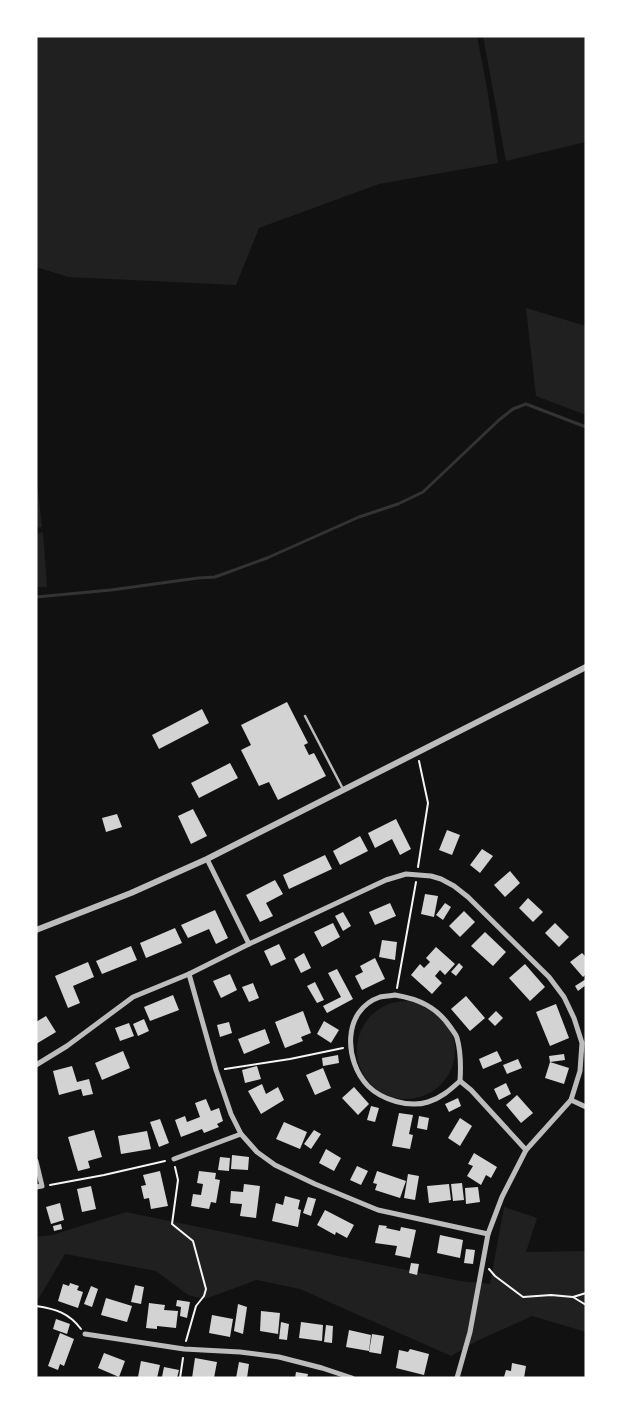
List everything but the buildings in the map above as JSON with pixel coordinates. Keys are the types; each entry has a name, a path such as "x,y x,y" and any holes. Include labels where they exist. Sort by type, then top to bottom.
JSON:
{"street":[{"path":"36,930 131,893 207,859 586,667"},
{"path":"207,859 249,944"},
{"path":"36,1066 134,997 189,974 386,880 406,874 417,874 441,879 454,886 549,977 564,997 574,1018 582,1044 580,1071 571,1100 526,1150 502,1198 488,1234 470,1332 457,1378"},
{"path":"189,974 216,1070 231,1114 241,1134 257,1152 275,1165 378,1210 488,1234"},
{"path":"395,995 412,997 431,1006 445,1018 457,1036 461,1061 460,1081 447,1093 428,1102 406,1104 385,1098 368,1086 355,1066 350,1047 350,1031 355,1018 367,1004 380,997 395,995"},
{"path":"460,1081 472,1090 526,1150"},
{"path":"571,1100 586,1107"},
{"path":"174,1158 241,1134"},
{"path":"36,1161 39,1186"},
{"path":"85,1334 184,1349 240,1352 279,1357 352,1378"}],"lane":[{"path":"305,716 344,790"}],"path":[{"path":"395,995 428,803 418,752"},
{"path":"216,1070 290,1059 350,1047"},
{"path":"39,1186 104,1175 174,1158 178,1180 172,1224 193,1241 206,1289 204,1296 196,1306 184,1349 180,1378"},
{"path":"483,1262 495,1276 523,1297 551,1295 573,1297 586,1293"},
{"path":"573,1297 586,1305"},
{"path":"36,1306 52,1308 73,1318 85,1334"}],"shaded area":[{"path":"36,36 477,36 498,163 379,184 259,228 236,285 68,277 36,267"},
{"path":"483,36 586,36 586,142 506,161"},
{"path":"526,308 586,326 586,415 536,396"},
{"path":"36,473 42,527 36,528"},
{"path":"43,532 47,587 36,587 36,534"},
{"path":"406,1001 425,1005 441,1015 451,1031 455,1050 451,1069 441,1085 425,1095 406,1099 387,1095 371,1085 361,1069 357,1050 361,1031 371,1015 387,1005"},
{"path":"504,1207 537,1218 526,1252 586,1251 586,1332 532,1316 477,1341 451,1356 300,1289 257,1280 205,1299 188,1295 156,1271 65,1254 36,1303 36,1237 52,1235 126,1212 460,1281 490,1284"}],"waterway":[{"path":"36,597 215,577 267,558 359,517 398,504 423,492 499,420 513,409 526,404 586,427"}]}
